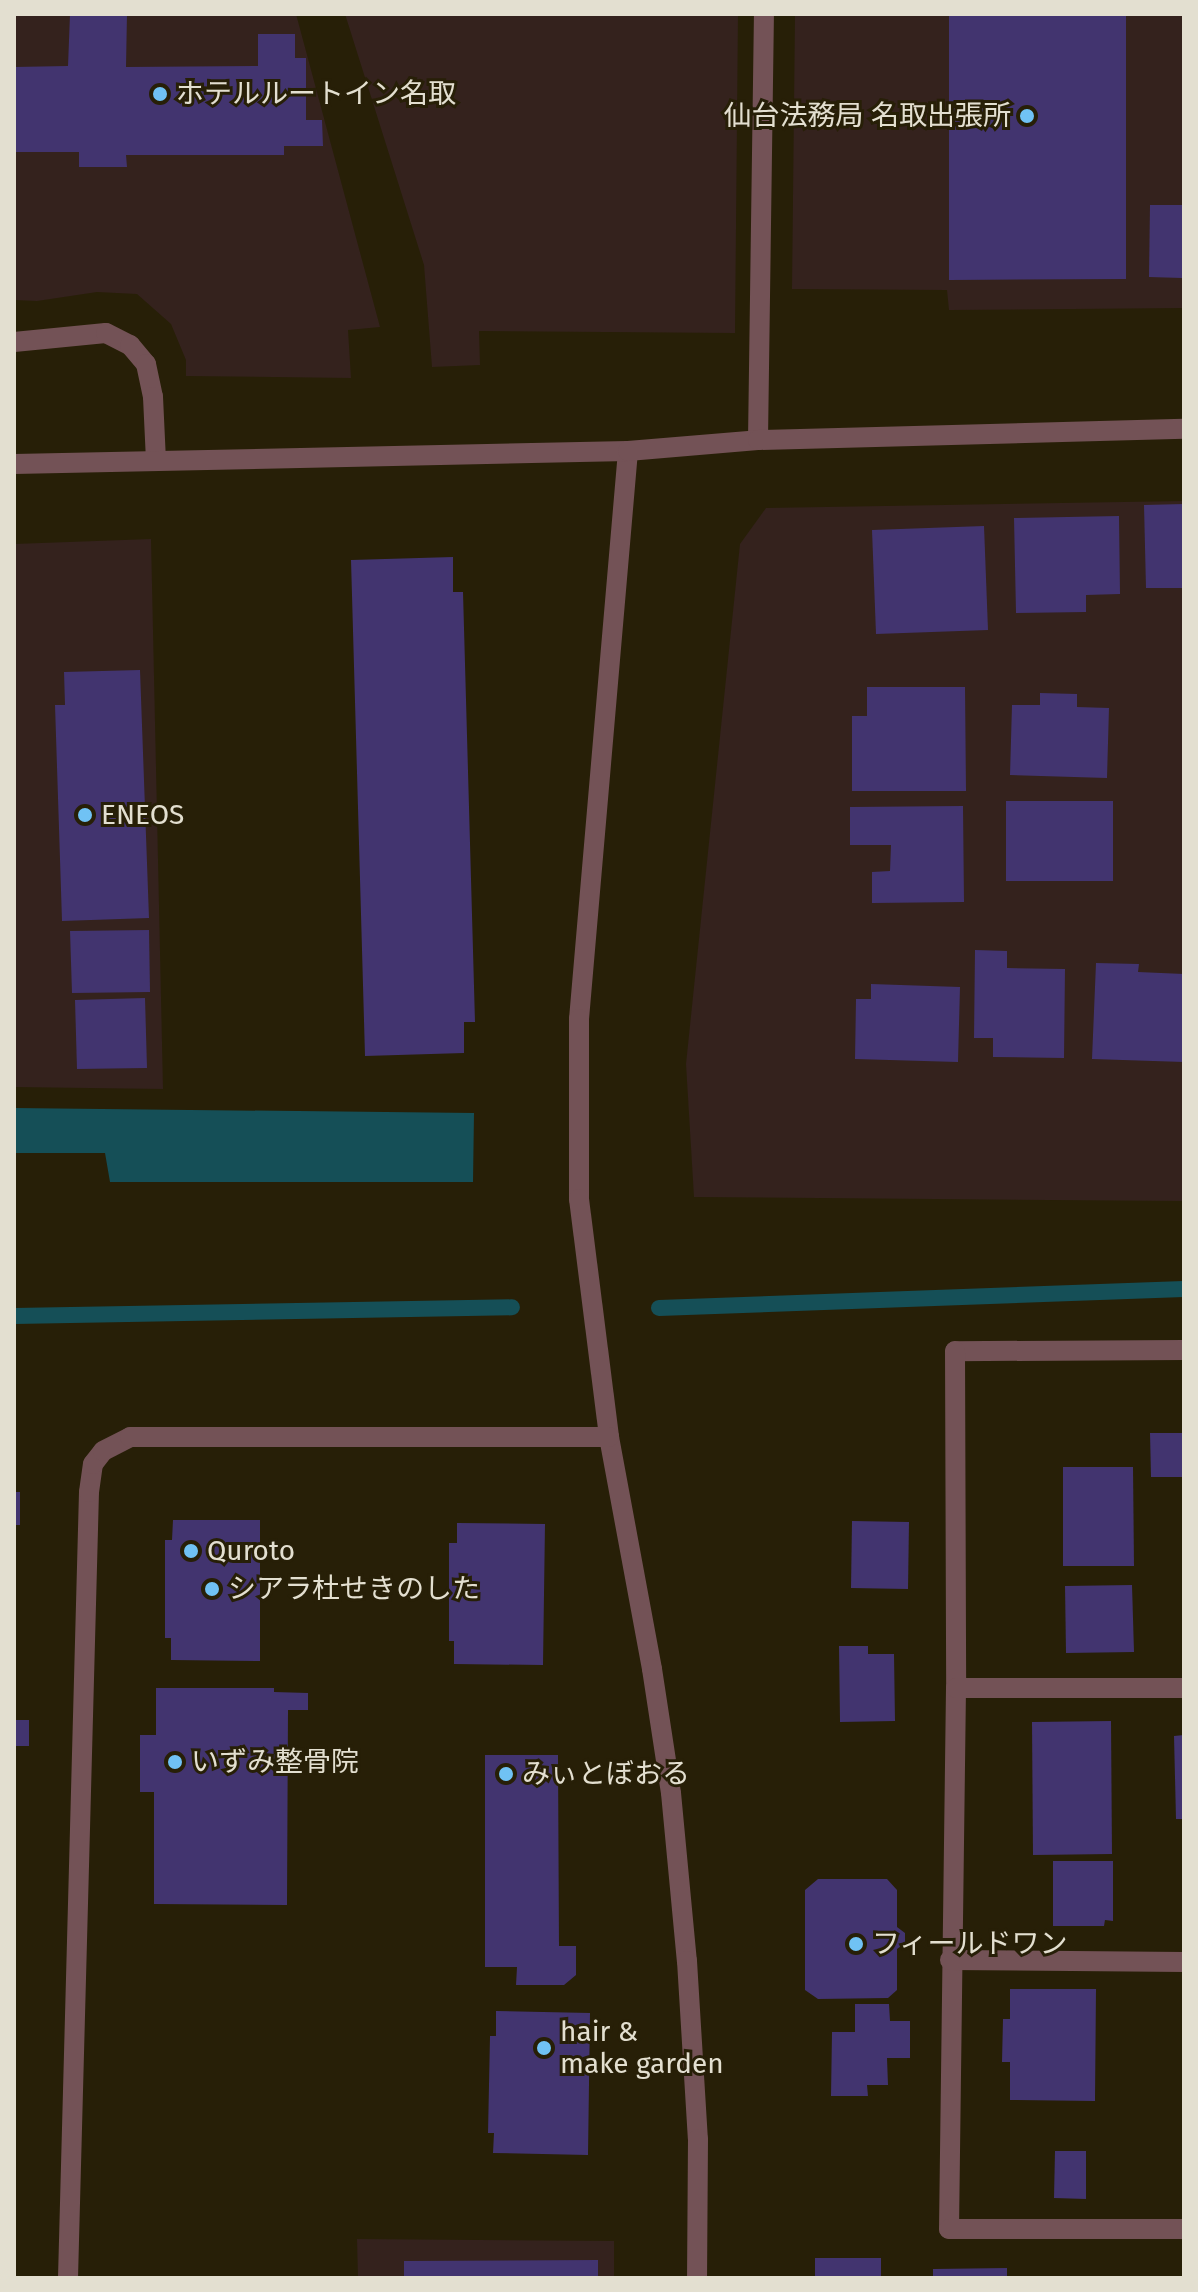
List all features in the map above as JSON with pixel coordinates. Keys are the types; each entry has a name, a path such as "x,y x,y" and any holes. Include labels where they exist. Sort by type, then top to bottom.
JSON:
{"street":[{"path":"758,440 764,14"},
{"path":"14,342 106,333 130,345 146,364 153,397 156,460"},
{"path":"14,464 628,451 758,440 1184,429"},
{"path":"628,451 579,1019 579,1199 609,1437 652,1669 671,1793 698,2124 697,2278"},
{"path":"1184,1350 955,1351 956,1688 950,1960 949,2229 1184,2229"},
{"path":"68,2278 89,1492 93,1464 103,1451 130,1437 609,1437"},
{"path":"956,1688 1184,1688"},
{"path":"950,1960 1184,1962"}],"shaded area":[{"path":"14,14 296,14 380,327 348,330 351,378 186,376 186,360 171,324 137,294 97,292 37,301 14,300"},
{"path":"345,14 738,14 735,333 479,331 480,365 432,367 424,265"},
{"path":"795,14 1184,14 1184,308 949,310 947,290 792,289"},
{"path":"1184,501 1184,1201 694,1197 686,1064 740,544 766,508"},
{"name":"ENEOS","path":"151,539 163,1089 14,1087 14,544"},
{"path":"357,2239 614,2241 614,2278 358,2278"}],"water":[{"path":"14,1108 474,1113 473,1182 110,1182 105,1153 14,1153"}],"building":[{"name":"ホテルルートイン名取","path":"70,14 127,14 126,67 258,66 258,34 295,34 295,58 306,58 306,120 322,120 323,146 284,146 284,155 126,155 127,167 79,167 79,152 14,152 14,67 68,66"},
{"path":"949,14 1126,14 1126,279 949,280"},
{"path":"1150,205 1183,205 1182,278 1149,277"},
{"path":"1184,504 1184,588 1146,588 1144,505"},
{"path":"1119,516 1120,594 1086,595 1086,612 1016,613 1014,518"},
{"path":"984,526 988,630 876,634 872,530"},
{"path":"453,557 453,592 463,592 475,1022 464,1022 464,1053 365,1056 351,560"},
{"path":"140,670 149,918 62,921 55,705 65,705 64,672"},
{"path":"867,687 965,687 966,791 852,791 852,716 867,716"},
{"path":"1040,693 1077,694 1077,707 1109,708 1107,778 1010,775 1012,705 1040,705"},
{"path":"1006,801 1113,801 1113,881 1006,881"},
{"path":"963,806 964,902 872,903 872,872 890,871 891,845 850,845 850,807"},
{"path":"149,930 150,992 72,993 70,931"},
{"path":"975,950 1007,951 1007,968 1065,969 1064,1058 993,1057 993,1038 974,1038"},
{"path":"1096,963 1139,964 1138,972 1184,974 1184,1062 1092,1059"},
{"path":"871,984 960,987 958,1062 855,1059 856,999 871,999"},
{"path":"145,998 147,1068 77,1069 75,1000"},
{"path":"1150,1433 1182,1433 1182,1477 1151,1477"},
{"path":"1063,1467 1133,1467 1134,1566 1063,1566"},
{"path":"14,1492 20,1492 20,1525 14,1525"},
{"name":"シアラ杜せきのした","path":"173,1520 260,1520 260,1661 171,1660 171,1638 165,1638 165,1540 172,1540"},
{"path":"852,1521 909,1522 908,1589 851,1588"},
{"path":"457,1523 545,1524 543,1665 454,1664 454,1641 449,1641 449,1543 457,1543"},
{"path":"1132,1585 1134,1652 1066,1653 1065,1586"},
{"path":"839,1646 868,1646 868,1654 894,1654 895,1721 840,1722"},
{"path":"156,1688 274,1688 274,1692 308,1693 308,1710 288,1710 287,1905 154,1904 154,1792 140,1792 140,1735 156,1735"},
{"path":"14,1720 29,1720 29,1746 14,1746"},
{"path":"1111,1721 1112,1854 1033,1855 1032,1722"},
{"path":"1184,1735 1184,1819 1176,1819 1174,1736"},
{"path":"485,1755 558,1755 559,1946 576,1946 576,1975 564,1985 516,1985 517,1967 485,1967"},
{"path":"1053,1861 1113,1861 1113,1921 1105,1920 1104,1926 1053,1926"},
{"path":"818,1879 887,1879 897,1890 897,1927 905,1933 905,1943 897,1949 897,1990 888,1998 818,1999 805,1990 805,1890"},
{"path":"1010,1989 1096,1989 1095,2101 1010,2100 1010,2062 1002,2062 1003,2019 1010,2019"},
{"path":"855,2004 889,2004 890,2021 910,2021 910,2058 887,2058 888,2085 867,2085 868,2096 831,2096 832,2032 855,2032"},
{"path":"496,2011 590,2013 588,2155 493,2153 494,2133 488,2133 490,2036 496,2036"},
{"path":"1055,2151 1086,2151 1086,2199 1054,2198"},
{"path":"815,2258 881,2258 881,2278 815,2278"},
{"path":"598,2260 598,2278 404,2278 404,2261"},
{"path":"1007,2268 1007,2278 933,2278 933,2269"}],"waterway":[{"path":"659,1308 1184,1289"},
{"path":"14,1316 512,1307"}],"place":[{"name":"ホテルルートイン名取","path":"160,94"},
{"name":"仙台法務局 名取出張所","path":"1027,116"},
{"name":"ENEOS","path":"85,815"},
{"name":"Quroto","path":"191,1551"},
{"name":"シアラ杜せきのした","path":"212,1589"},
{"name":"いずみ整骨院","path":"175,1762"},
{"name":"みぃとぼおる","path":"506,1774"},
{"name":"フィールドワン","path":"856,1944"},
{"name":"hair & make garden","path":"544,2048"}]}
